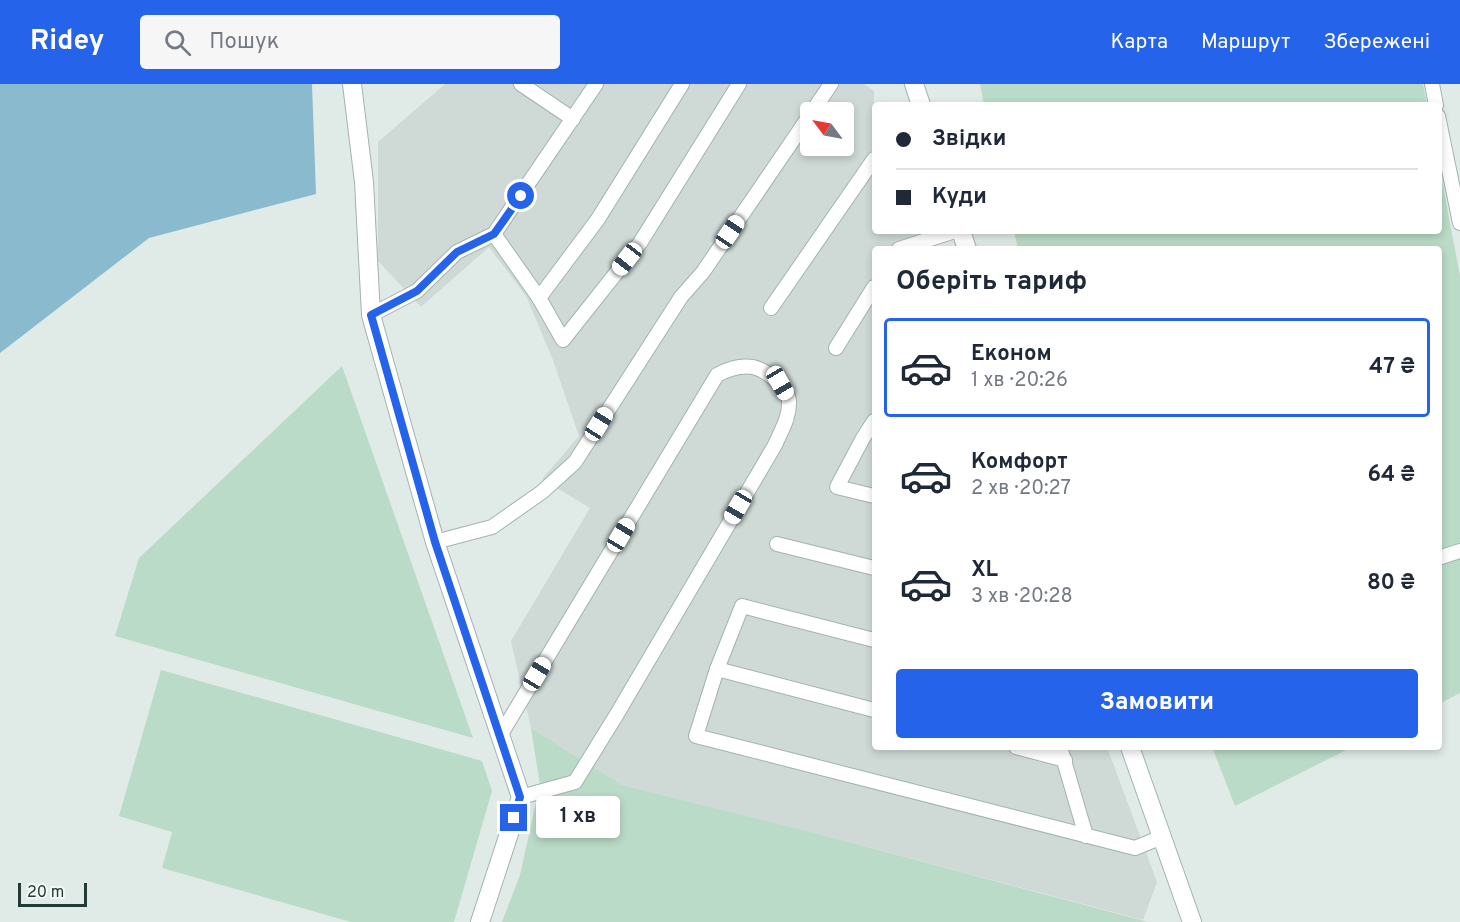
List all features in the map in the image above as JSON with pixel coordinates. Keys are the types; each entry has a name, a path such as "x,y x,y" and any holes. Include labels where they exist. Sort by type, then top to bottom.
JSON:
{"street":[{"path":"352,84 364,182 371,315 435,542 501,734 520,797 480,922"},
{"path":"1131,750 1192,922"}],"lane":[{"path":"520,84 573,119"},
{"path":"371,315 417,291 457,252 494,234 596,84"},
{"path":"539,298 598,219 682,84"},
{"path":"494,234 539,298 563,340 640,243 739,84"},
{"path":"819,102 831,84"},
{"path":"1432,84 1435,102"},
{"path":"435,542 492,527 542,492 575,462 681,297 703,272 800,130"},
{"path":"1442,135 1460,223"},
{"path":"771,308 872,162"},
{"path":"908,246 946,234"},
{"path":"836,348 872,290"},
{"path":"501,734 717,375 731,368 754,367 780,383 789,398 788,416 775,445 575,782 520,797"},
{"path":"872,426 837,487 872,496"},
{"path":"777,544 872,568"},
{"path":"1442,557 1460,551"},
{"path":"872,639 742,606 717,669 696,736 1135,848 1162,837"},
{"path":"717,669 872,709"},
{"path":"1040,750 1063,753 1086,836"}],"shaded area":[{"path":"445,84 864,84 874,91 874,102 872,102 872,234 931,234 936,246 872,246 872,750 1108,750 1157,882 1143,920 815,833 622,785 531,728 511,641 590,508 542,479 579,436 553,360 526,296 489,247 421,307 378,261 378,142"}],"green space":[{"path":"980,84 1423,84 1426,102 983,102"},
{"path":"1442,181 1460,276 1460,693 1442,702 1442,246 1017,246 1015,234 1442,234"},
{"path":"342,366 473,738 115,636 139,558"},
{"path":"161,670 482,761 492,791 454,922 351,922 162,868 172,832 119,816"},
{"path":"531,728 622,785 815,833 1148,922 502,922 520,875 540,785"},
{"path":"1213,750 1346,750 1235,806"}],"water":[{"path":"0,84 312,84 316,194 149,238 0,353"}],"route":[{"path":"514,818 520,797 501,734 435,542 371,315 417,291 457,252 494,234 521,196"}]}
